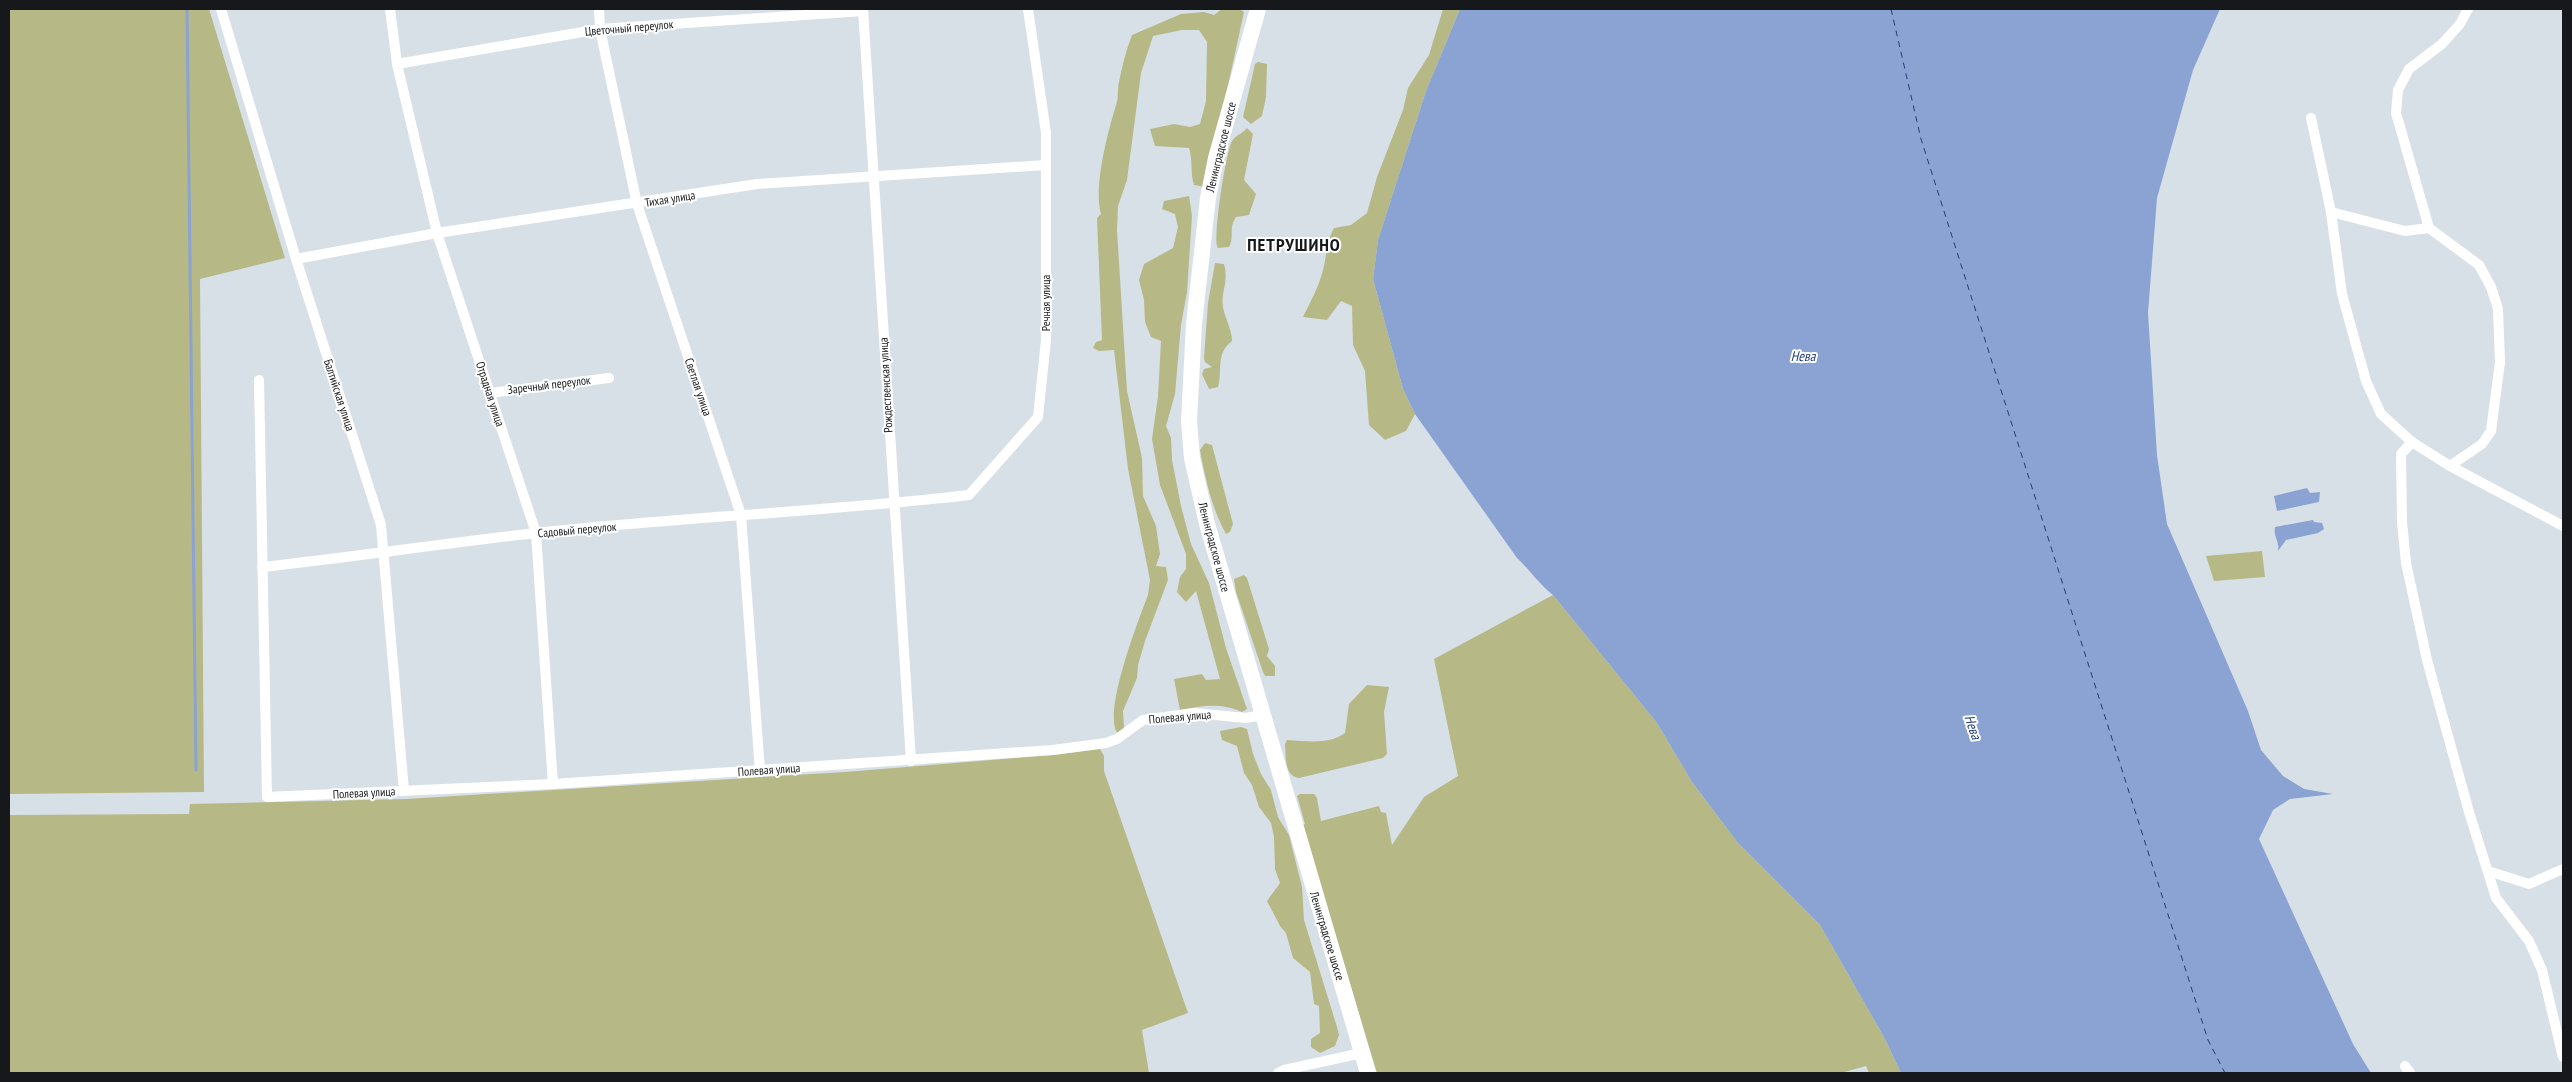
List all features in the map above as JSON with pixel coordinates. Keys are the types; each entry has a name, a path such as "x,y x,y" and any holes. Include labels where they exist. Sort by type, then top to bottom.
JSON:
{"main road":[{"name":"Ленинградское шоссе","path":"1258,9 1216,158 1208,198 1192,343 1188,407 1192,458 1205,516 1368,1073"}],"street":[{"name":"Балтийская улица","path":"221,9 296,259 380,525 404,791"},
{"name":"Отрадная улица","path":"390,9 397,64 437,233 536,533 553,784"},
{"name":"Светлая улица","path":"599,9 600,29 636,204 741,515 760,771"},
{"name":"Речная улица","path":"893,504 969,495 1038,417 1046,340 1046,133 1028,9"},
{"path":"2450,466 2482,444 2491,430 2500,362 2498,309 2491,287 2479,265 2429,228 2396,113 2398,90 2409,69 2442,44 2468,9"},
{"name":"Цветочный переулок","path":"397,64 600,29 863,10"},
{"name":"Рождественская улица","path":"863,10 893,504 911,762"},
{"path":"2311,118 2331,212 2342,294 2366,382 2381,414 2412,442 2450,466 2563,526"},
{"name":"Тихая улица","path":"296,259 437,233 757,184 1046,165"},
{"path":"2331,212 2405,232 2429,228"},
{"name":"Заречный переулок","path":"490,393 609,378"},
{"path":"259,380 262,567"},
{"path":"2412,442 2401,454 2402,522 2406,563 2427,660 2469,812 2496,898 2529,941 2542,970 2563,1057"},
{"name":"Садовый переулок","path":"262,567 384,554 536,533 893,504"},
{"name":"Полевая улица","path":"262,567 267,797 553,784 911,762 1053,750 1106,743 1117,739 1143,720 1194,713 1246,718 1262,714"},
{"path":"2488,870 2529,884 2563,869"},
{"path":"1278,1073 1284,1070 1362,1053"}],"green space":[{"path":"9,9 209,9 285,258 200,279 204,792 9,794"},
{"path":"1222,9 1239,9 1244,12 1206,187 1194,185 1189,148 1155,146 1150,129 1174,124 1190,127 1200,124 1206,101 1207,42 1199,30 1182,30 1153,36 1141,73 1127,180 1118,206 1117,230 1127,391 1142,458 1143,496 1156,526 1160,554 1156,566 1166,567 1168,580 1145,641 1138,665 1137,678 1123,711 1124,727 1122,735 1119,735 1114,725 1117,690 1130,645 1148,595 1150,580 1128,469 1114,350 1099,351 1093,348 1096,342 1102,340 1097,218 1101,214 1099,203 1100,175 1117,102 1121,70 1132,35 1181,14 1204,12 1214,15"},
{"path":"1443,9 1460,9 1426,91 1378,240 1373,279 1403,389 1415,414 1406,431 1385,440 1369,425 1365,371 1353,345 1352,306 1341,301 1327,320 1303,317 1319,282 1328,243 1334,228 1351,225 1367,213 1377,177 1403,110 1408,88 1429,55"},
{"path":"1258,62 1267,64 1266,97 1262,116 1251,124 1243,117 1255,64"},
{"path":"1247,128 1253,134 1244,180 1256,194 1249,215 1236,217 1229,247 1218,248 1218,213 1229,148 1232,141"},
{"path":"1189,196 1192,216 1187,292 1181,325 1175,394 1166,426 1171,438 1172,460 1191,544 1209,583 1226,648 1247,709 1242,712 1219,706 1203,706 1180,710 1174,679 1202,674 1206,680 1220,679 1196,591 1186,602 1177,592 1180,577 1186,569 1186,554 1160,485 1152,439 1158,396 1161,341 1151,337 1145,322 1144,300 1139,280 1144,264 1173,248 1178,227 1175,214 1162,209 1164,201"},
{"path":"1215,263 1224,264 1226,276 1223,307 1232,341 1223,351 1221,357 1218,387 1209,389 1202,374 1204,369 1212,367 1205,362 1204,358 1208,303"},
{"path":"1205,443 1212,445 1233,524 1230,532 1226,534 1213,504 1204,471 1200,450"},
{"path":"2262,551 2265,577 2214,581 2206,556"},
{"path":"1244,575 1247,578 1269,649 1267,656 1275,666 1275,676 1265,676 1263,672 1236,592 1234,579"},
{"path":"1553,595 1657,723 1692,782 1738,843 1820,925 1885,1039 1901,1073 1869,1073 1866,1066 1841,1073 1377,1073 1302,825 1305,824 1297,796 1300,794 1314,794 1317,798 1321,821 1379,806 1381,812 1386,813 1392,845 1424,797 1458,776 1434,659"},
{"path":"1367,685 1389,687 1384,712 1387,754 1383,758 1299,778 1291,774 1286,760 1285,744 1287,740 1325,741 1345,733 1349,704"},
{"path":"1241,727 1247,729 1253,754 1261,774 1271,790 1278,817 1289,835 1302,887 1304,920 1339,1035 1335,1046 1320,1053 1311,1047 1311,1039 1320,1033 1319,1006 1314,1004 1310,972 1293,958 1286,933 1280,926 1267,901 1280,883 1275,869 1274,837 1271,823 1259,807 1252,785 1244,773 1237,746 1222,740 1220,731"},
{"path":"1100,749 1104,756 1104,771 1188,1013 1142,1030 1149,1073 9,1073 9,815 189,814 190,804 406,799 845,772 1053,755"}],"water":[{"name":"Нева","path":"1460,9 2220,9 2193,70 2157,198 2148,313 2157,455 2167,524 2248,711 2261,750 2283,776 2304,789 2333,794 2290,799 2273,810 2259,839 2353,1044 2371,1073 1901,1073 1885,1039 1820,925 1738,843 1692,782 1657,723 1553,595 1517,558 1415,414 1403,389 1373,279 1378,240 1426,91"},
{"path":"2307,488 2310,493 2320,492 2319,502 2277,511 2274,496"},
{"path":"2313,520 2314,522 2322,523 2324,529 2318,533 2286,540 2278,551 2275,527"}],"waterway":[{"path":"187,9 196,770"}],"ferry route":[{"path":"1891,9 1921,139 2208,1040 2225,1073"}],"district":[{"name":"ПЕТРУШИНО","path":"1294,245"}]}
